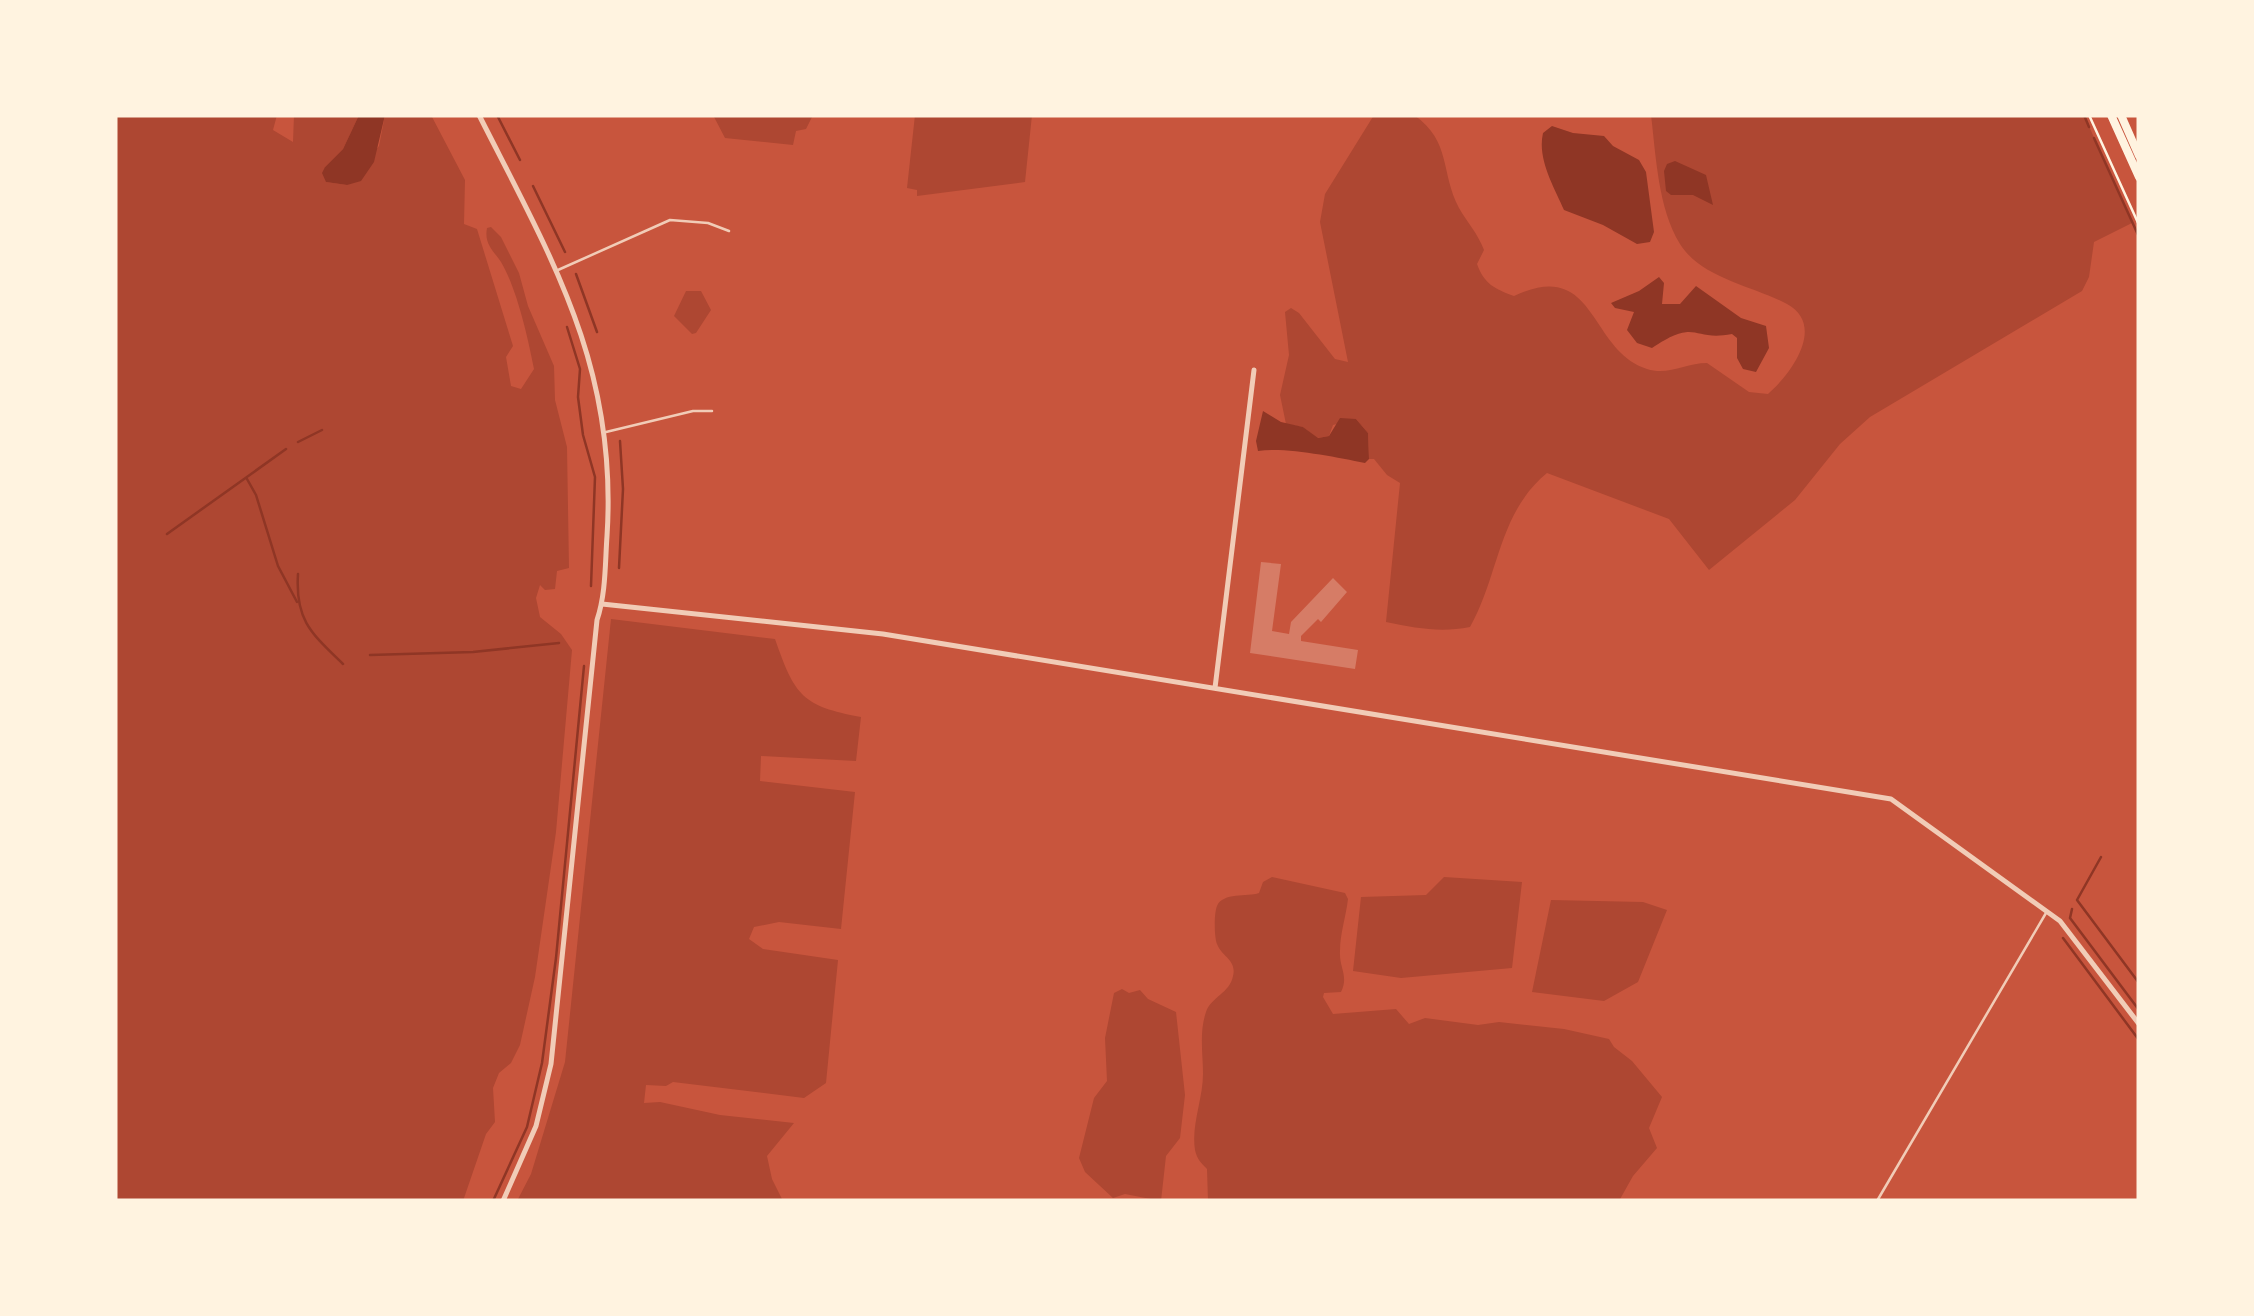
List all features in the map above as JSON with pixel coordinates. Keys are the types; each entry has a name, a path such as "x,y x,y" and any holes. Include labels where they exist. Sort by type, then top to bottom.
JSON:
{"main road":[{"path":"2111,115 2139,177"},
{"path":"2122,115 2139,156"}],"street":[{"path":"479,115 557,270 589,354 604,432 608,512 602,604 597,620 551,1064 536,1126 502,1201"},
{"path":"1215,688 1254,370"},
{"path":"602,604 883,634 1891,799 2047,911 2075,937 2139,1024"}],"lane":[{"path":"557,270 670,220 708,223 728,230"},
{"path":"604,432 693,411 712,412"},
{"path":"1877,1201 2047,911"}],"path":[{"path":"2090,115 2139,225"}],"shaded area":[{"path":"115,115 277,115 273,130 293,142 294,115 359,115 343,149 325,167 326,182 347,185 379,146 385,115 431,115 465,180 464,224 477,229 513,346 506,357 511,386 521,389 534,369 517,300 507,273 488,243 487,228 491,227 501,237 519,273 528,306 554,366 555,400 567,447 569,568 557,571 555,589 545,590 540,585 536,598 540,617 561,634 572,650 556,832 535,977 520,1045 493,1088 495,1122 486,1134 463,1201 115,1201"},
{"path":"359,115 385,115 374,162 361,181 347,185 326,182 322,173 343,149"},
{"path":"713,115 813,115 806,129 796,131 793,145 725,138"},
{"path":"915,115 1032,115 1025,182 917,196 917,190 907,188"},
{"path":"1374,115 1414,115 1434,136 1453,195 1484,250 1477,264 1491,285 1514,296 1541,287 1562,288 1577,297 1628,359 1655,371 1707,363 1749,392 1768,394 1786,375 1801,350 1804,325 1799,313 1787,304 1715,274 1701,266 1680,244 1662,198 1651,115 2084,115 2132,223 2094,242 2089,277 2082,291 1870,417 1840,444 1795,500 1709,570 1669,519 1547,473 1518,507 1470,627 1418,628 1386,622 1400,483 1374,459 1369,459 1368,433 1356,419 1333,425 1329,436 1317,438 1303,427 1286,424 1280,395 1289,355 1285,312 1291,308 1335,359 1348,362 1320,222 1325,194"},
{"path":"1552,126 1604,136 1613,146 1639,160 1646,172 1654,232 1650,242 1637,244 1564,210 1542,153 1543,133"},
{"path":"1675,161 1706,175 1713,205 1693,195 1671,195 1666,191 1664,171 1667,164"},
{"path":"1659,277 1664,283 1662,304 1680,304 1696,286 1741,318 1766,326 1769,348 1756,372 1743,369 1737,358 1737,338 1732,334 1687,332 1652,348 1637,343 1627,330 1634,312 1615,308 1611,303"},
{"path":"686,291 701,291 711,310 692,334 674,316"},
{"path":"1263,411 1281,422 1303,427 1318,438 1329,436 1340,418 1356,419 1368,433 1369,459 1365,463 1296,451 1258,451 1256,441"},
{"path":"611,619 775,639 795,686 803,695 825,708 861,717 856,761 761,756 760,781 855,792 841,929 779,922 754,927 749,939 763,949 838,960 826,1083 804,1098 673,1082 666,1086 646,1085 644,1103 660,1102 720,1115 794,1123 767,1156 783,1201 517,1201 531,1174 565,1062"},
{"path":"1272,877 1345,893 1348,899 1340,945 1343,986 1341,992 1324,993 1323,997 1333,1014 1396,1009 1409,1024 1425,1018 1478,1025 1499,1022 1564,1029 1609,1039 1662,1097 1649,1128 1657,1148 1633,1176 1619,1201 1208,1201 1207,1169 1197,1156 1194,1141 1202,1083 1203,1027 1208,1007 1228,987 1234,971 1217,944 1216,909 1224,899 1259,893 1263,882"},
{"path":"1444,877 1522,882 1512,968 1401,978 1353,971 1361,897 1426,895"},
{"path":"1551,900 1643,902 1667,910 1638,982 1604,1001 1532,992"},
{"path":"1122,989 1129,993 1140,990 1148,999 1176,1012 1185,1095 1180,1138 1166,1156 1161,1201 1125,1194 1113,1198 1085,1172 1079,1158 1094,1098 1107,1081 1105,1038 1114,993"}],"building":[{"path":"1261,562 1281,564 1272,631 1289,634 1291,622 1333,578 1347,592 1321,622 1318,619 1301,636 1301,641 1358,650 1355,669 1250,653"}],"waterway":[{"path":"497,115 520,160"},
{"path":"2084,115 2089,127"},
{"path":"2094,138 2139,237"},
{"path":"533,186 565,252"},
{"path":"576,274 597,332"},
{"path":"567,327 580,369 578,397 583,435 595,477 591,586"},
{"path":"298,442 322,430"},
{"path":"619,568 623,489 620,441"},
{"path":"167,534 286,449"},
{"path":"247,479 256,495 278,566 297,602"},
{"path":"298,574 302,615 343,664"},
{"path":"370,655 473,652 559,643"},
{"path":"493,1201 527,1127 542,1063 584,666"},
{"path":"2101,857 2077,900 2139,983"},
{"path":"2072,909 2070,918 2139,1010"},
{"path":"2063,938 2139,1040"}]}
